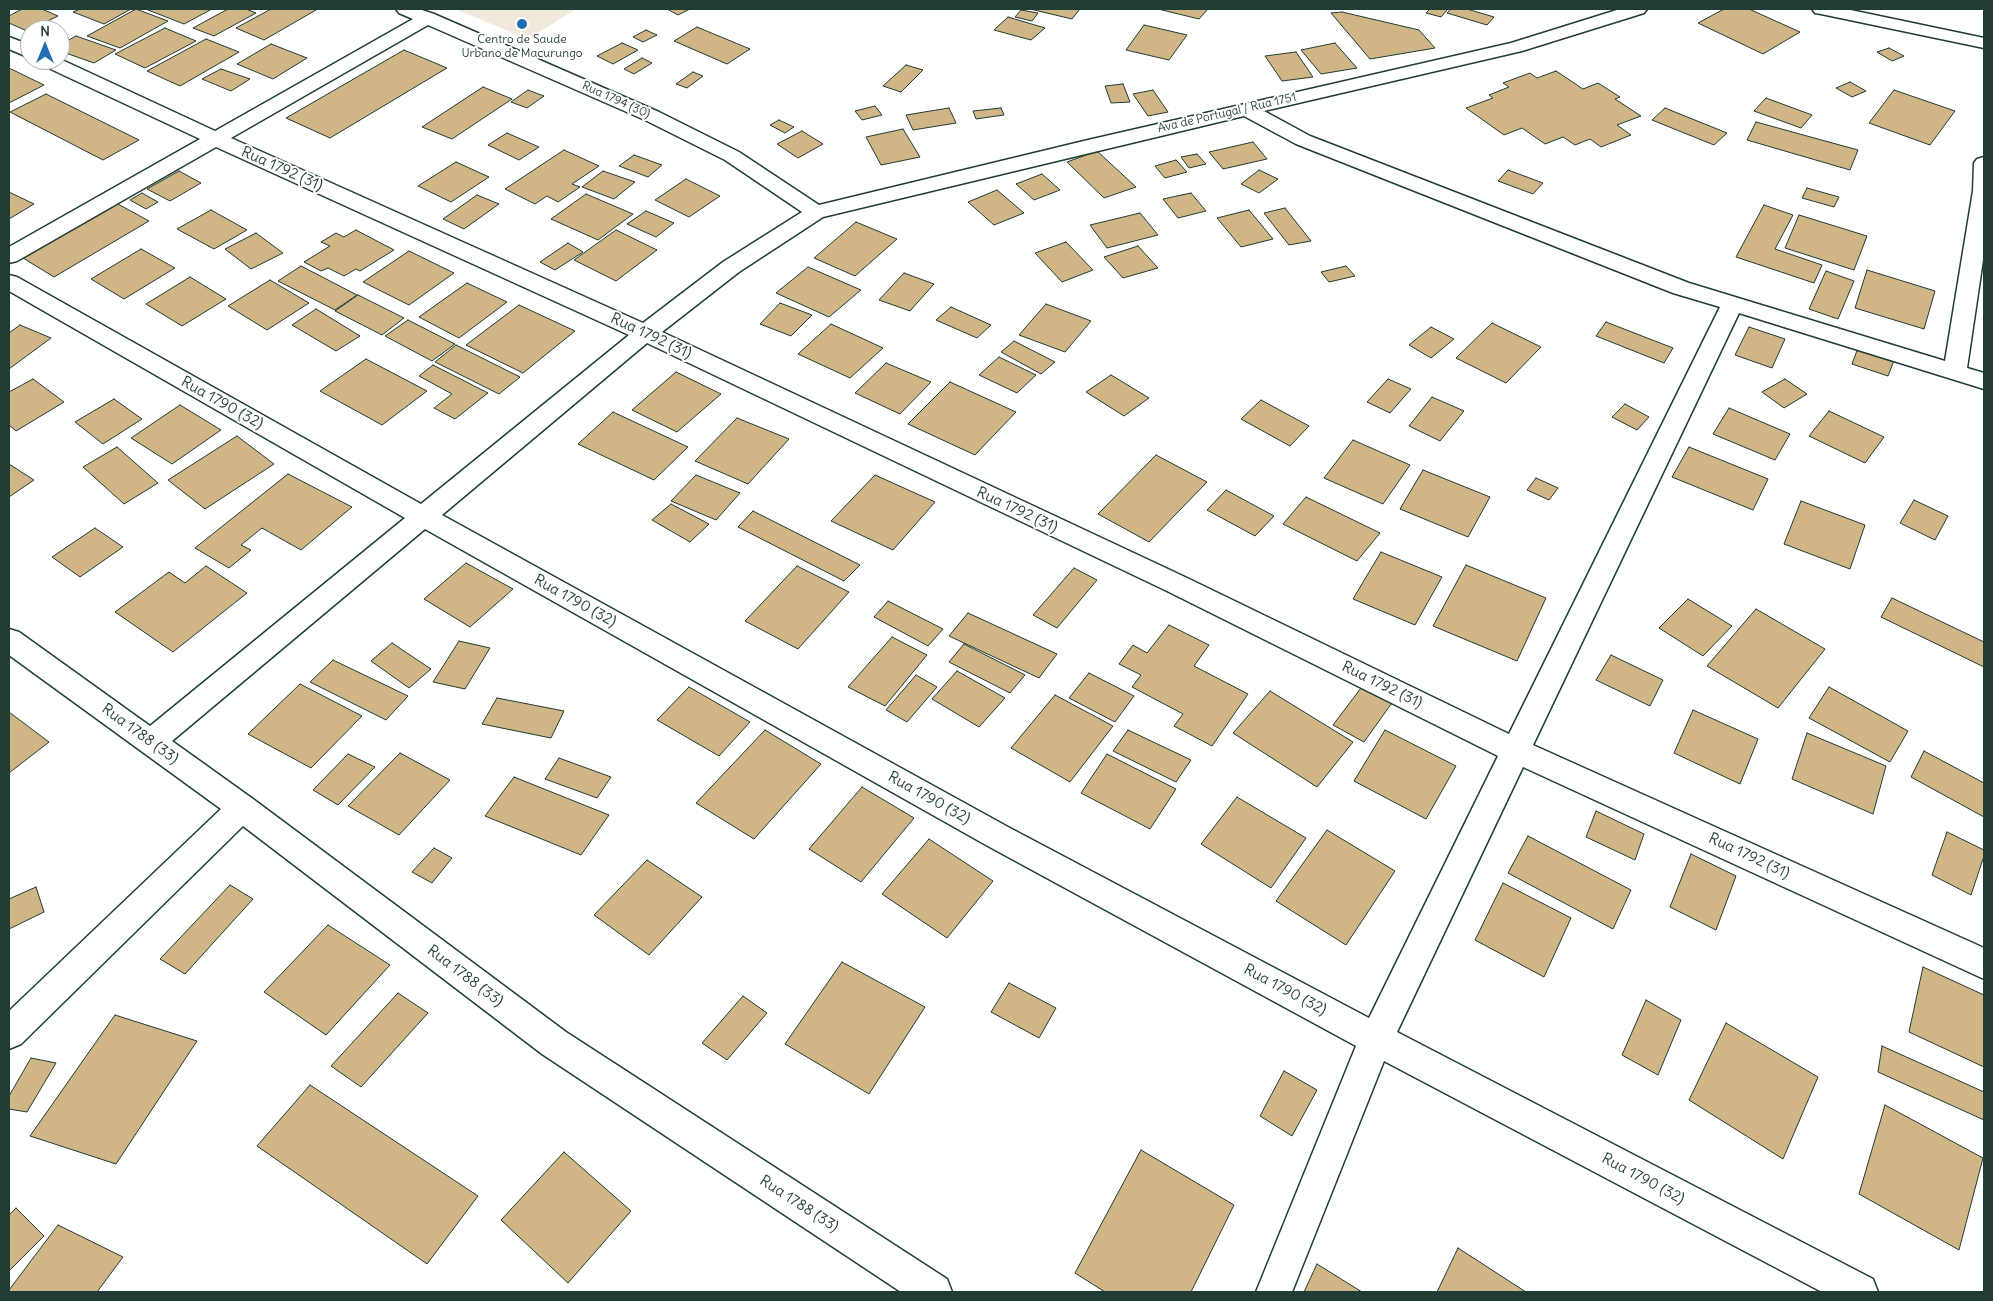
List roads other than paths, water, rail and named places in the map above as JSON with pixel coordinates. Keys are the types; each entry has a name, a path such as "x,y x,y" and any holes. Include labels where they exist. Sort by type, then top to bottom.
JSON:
{"street":[{"name":"Rua 1794 (30)","path":"405,9 652,116 723,151 816,212"},
{"name":"Ava de Portugal / Rua 1751","path":"152,742 422,516 645,333 731,267 816,212 1246,109 1516,47 1638,9"},
{"path":"1821,9 1984,43"},
{"path":"9,256 428,18"},
{"name":"Rua 1792 (31)","path":"68,70 216,139 645,333 1176,584 1517,750 1984,964"},
{"path":"1246,109 1303,140 1681,288 1984,381"},
{"path":"1956,373 1983,191 1984,164"},
{"name":"Rua 1790 (32)","path":"9,282 422,516 997,836 1376,1039 1860,1292"},
{"path":"1274,1292 1376,1039 1733,303"},
{"name":"Rua 1788 (33)","path":"9,640 242,808 554,1043 934,1292"},
{"path":"9,1033 242,808"}],"place":[{"name":"Centro de Saude Urbano de Macurungo","path":"522,24"}]}
